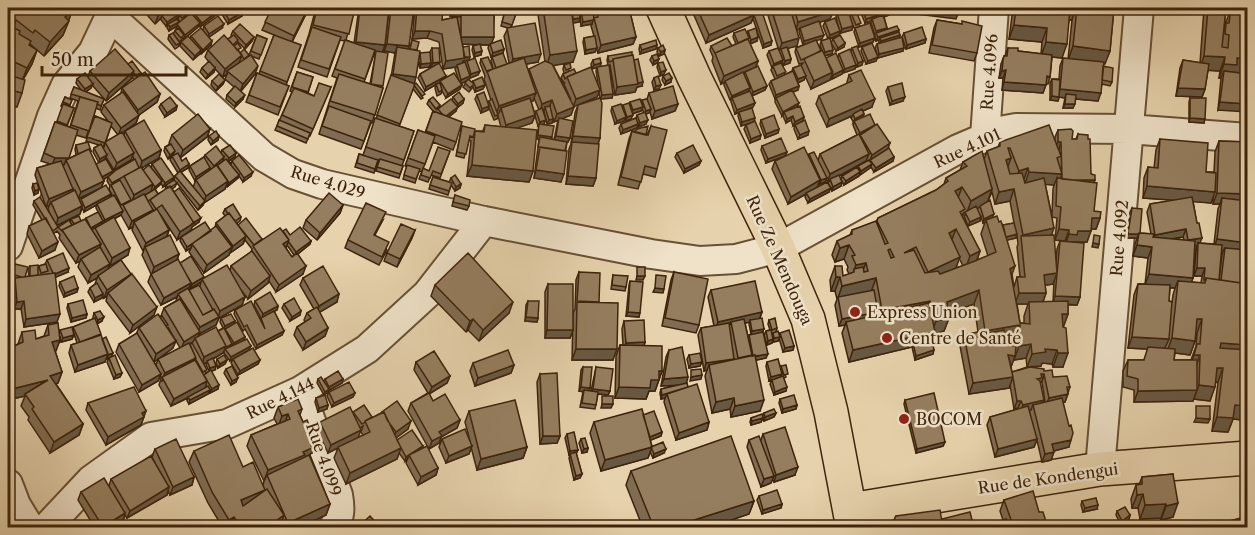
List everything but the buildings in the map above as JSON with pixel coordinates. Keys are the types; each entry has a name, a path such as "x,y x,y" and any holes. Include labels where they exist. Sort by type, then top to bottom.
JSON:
{"main road":[{"name":"Rue Ze Mendouga","path":"663,8 694,77 778,248 808,319 831,412 851,519"},
{"name":"Rue de Kondengui","path":"851,519 1100,469 1248,458"}],"street":[{"name":"Rue 4.096","path":"985,137 994,8"},
{"name":"Rue 4.092","path":"1100,469 1139,8"},
{"name":"Rue 4.029","path":"8,246 52,116 66,85 93,52 112,12 264,158 293,174 322,184 484,221 651,254 700,261 736,259 778,248"},
{"name":"Rue 4.101","path":"778,248 958,149 985,137 1016,128 1128,129 1248,138"},
{"name":"Rue 4.144","path":"46,528 91,480 151,437 227,424 300,391 367,349 427,294 484,221"},
{"name":"Rue 4.099","path":"300,391 338,495 340,510 333,528"},
{"path":"8,484 16,505 30,528"}],"place":[{"name":"Express Union","path":"855,312"},
{"name":"Centre de Santé","path":"887,338"},
{"name":"BOCOM","path":"904,419"}]}
